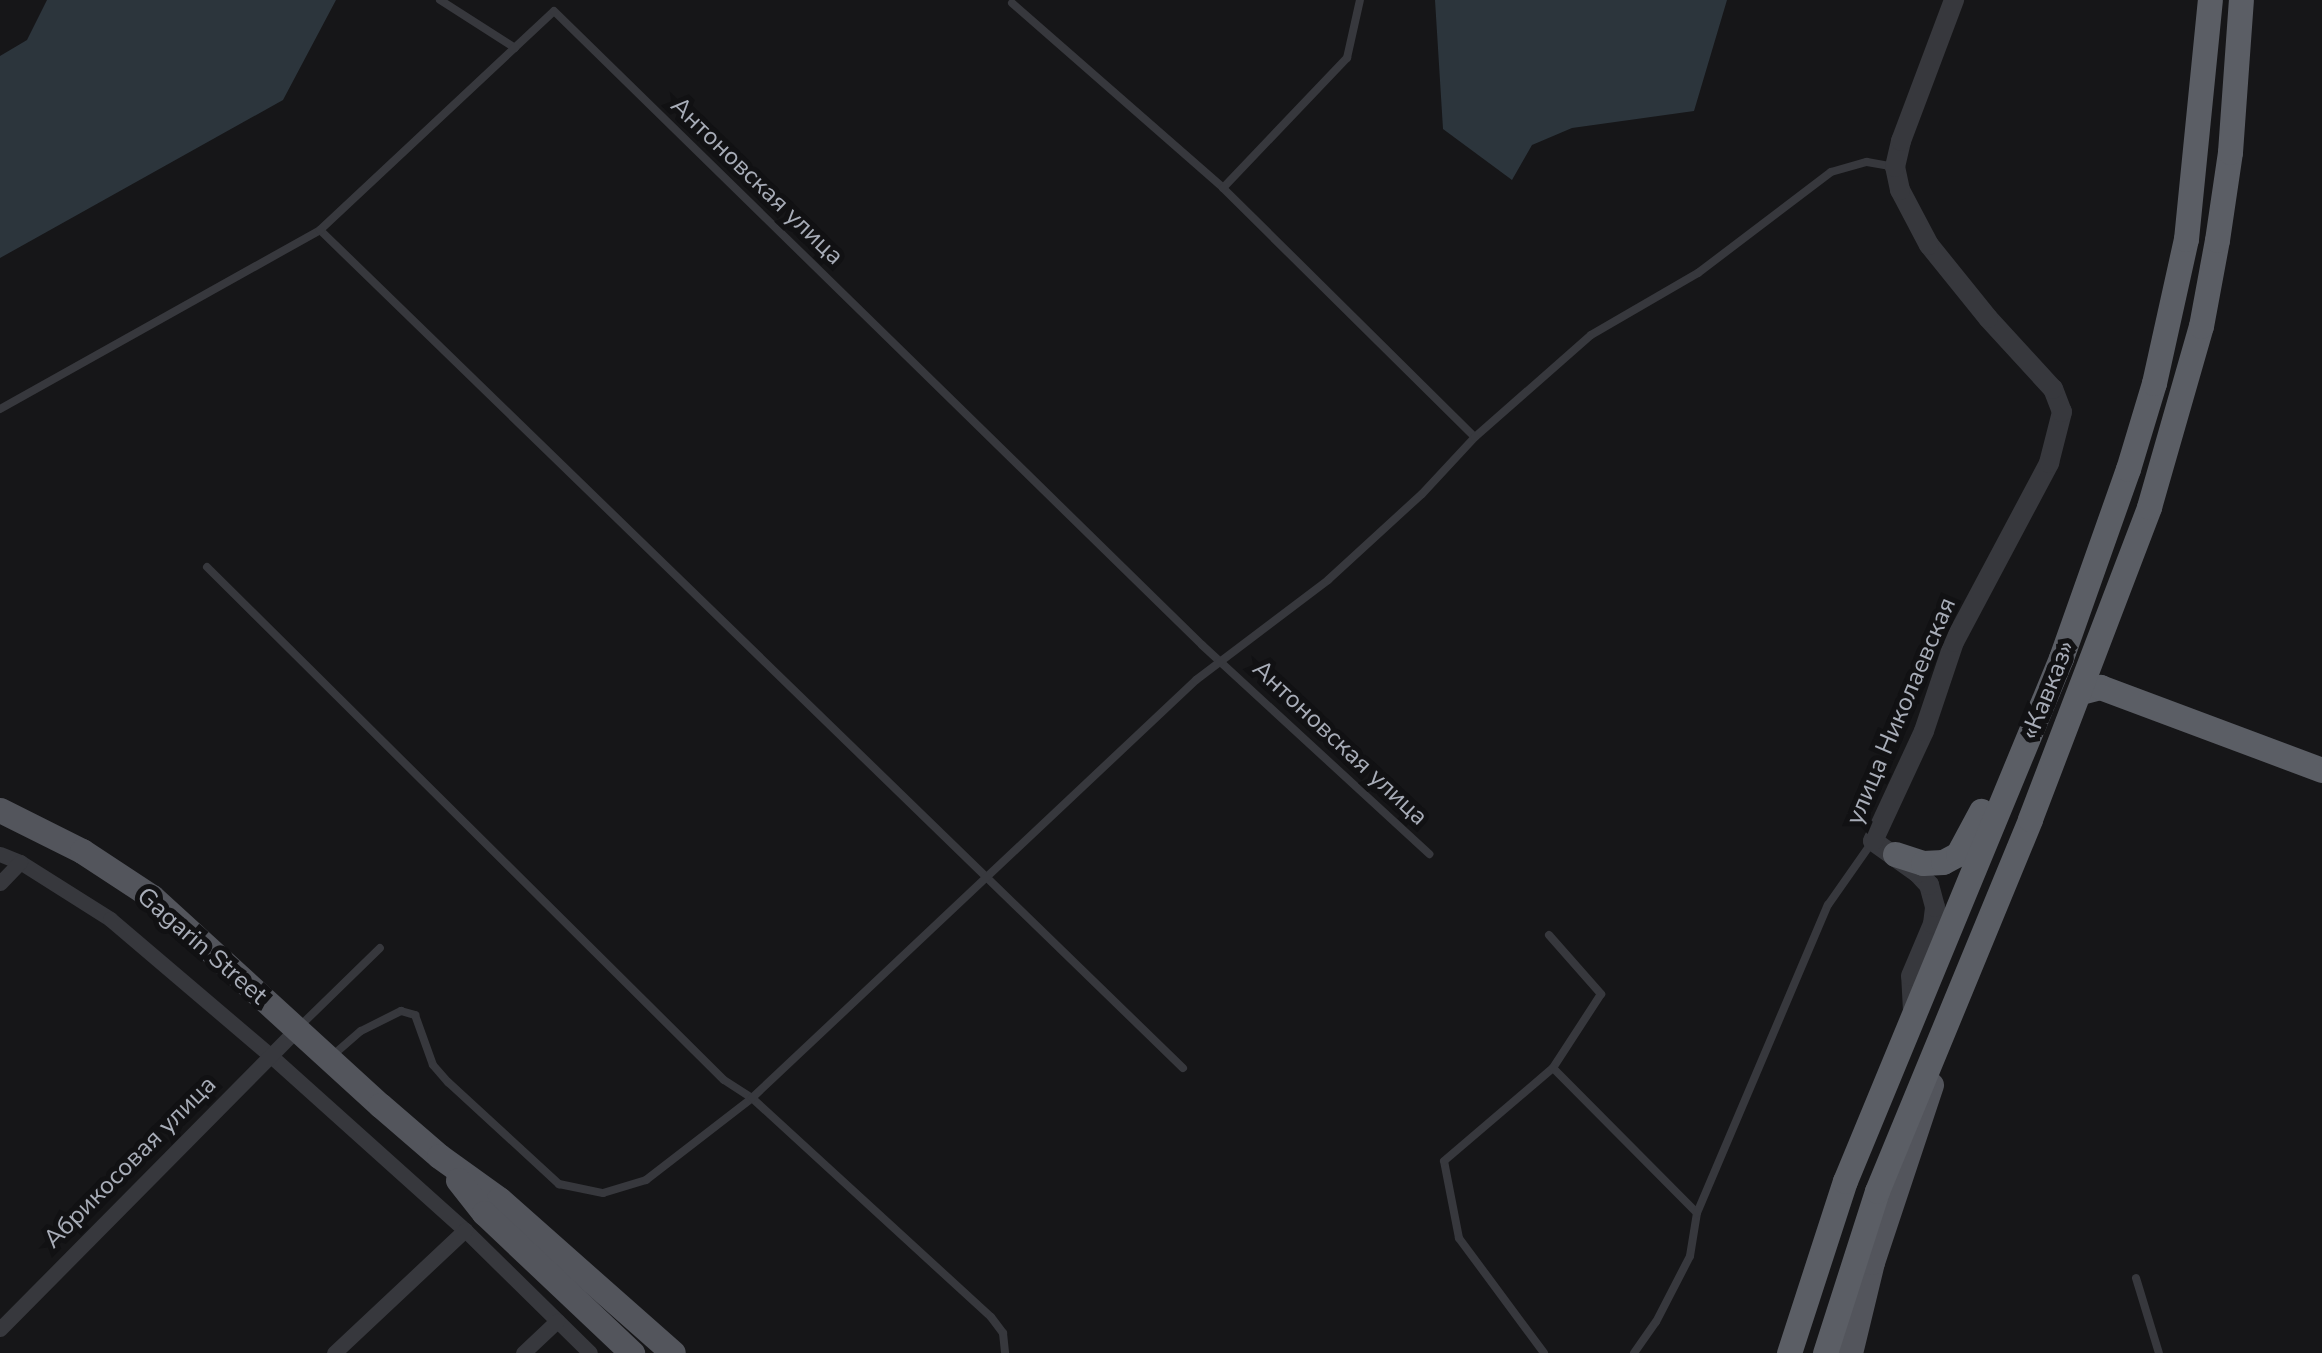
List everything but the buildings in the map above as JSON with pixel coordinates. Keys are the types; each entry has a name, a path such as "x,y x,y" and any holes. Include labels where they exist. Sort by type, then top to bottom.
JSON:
{"highway":[{"name":"«Кавказ»","path":"1789,1352 1845,1182 2040,708 2128,469 2170,320 2197,158 2210,0"},
{"name":"«Кавказ»","path":"1825,1353 1877,1191 2090,682 2150,507 2201,326 2230,152 2241,0"},
{"path":"2090,682 2322,770"},
{"path":"1884,847 1923,863 1943,862 1958,854 2022,724 2040,708"}],"main road":[{"name":"Gagarin Street","path":"0,810 82,851 152,898 439,1156"},
{"path":"1850,1353 1872,1262 1965,982"},
{"path":"439,1156 484,1213 632,1353"},
{"path":"439,1156 499,1199 674,1353"}],"street":[{"path":"1895,168 1954,0"},
{"name":"улица Николаевская","path":"1884,847 1954,642 2049,464 2062,412 2053,388 1988,318 1929,245 1910,214 1895,168"},
{"path":"1884,847 1929,885 1935,907 1933,924 1911,976 1913,1014"},
{"path":"0,854 20,862 110,919 271,1056 465,1230 590,1353"},
{"path":"0,883 20,862"},
{"name":"Абрикосовая улица","path":"0,1328 296,1030"},
{"path":"334,1353 465,1230"},
{"path":"523,1353 557,1321"}],"lane":[{"path":"440,0 515,48"},
{"path":"1223,188 1346,58 1360,0"},
{"path":"1012,2 1223,188 1475,437"},
{"name":"Антоновская улица","path":"0,409 320,230 554,11 1222,661 1429,854"},
{"path":"328,1059 362,1031 401,1011 415,1015 432,1064 540,1170 579,1192 603,1193 646,1180 752,1098 984,875 1222,661 1328,580 1422,494 1475,437 1591,335 1698,273 1831,172 1867,162 1895,168"},
{"path":"320,230 1183,1068"},
{"path":"206,567 687,1045 724,1080 752,1098 990,1317 1003,1333 1005,1353"},
{"name":"улица Николаевская","path":"1634,1353 1656,1322 1690,1256 1697,1212 1828,905 1884,847"},
{"path":"1544,1353 1459,1238 1444,1161 1553,1068 1601,994 1549,935"},
{"path":"296,1030 380,948"},
{"path":"1553,1068 1697,1212"},
{"path":"2136,1278 2160,1353"}],"shaded area":[{"path":"47,0 336,0 283,100 0,258 0,56 27,40"},
{"path":"1435,0 1727,0 1694,111 1572,128 1532,145 1512,180 1443,129"}]}
